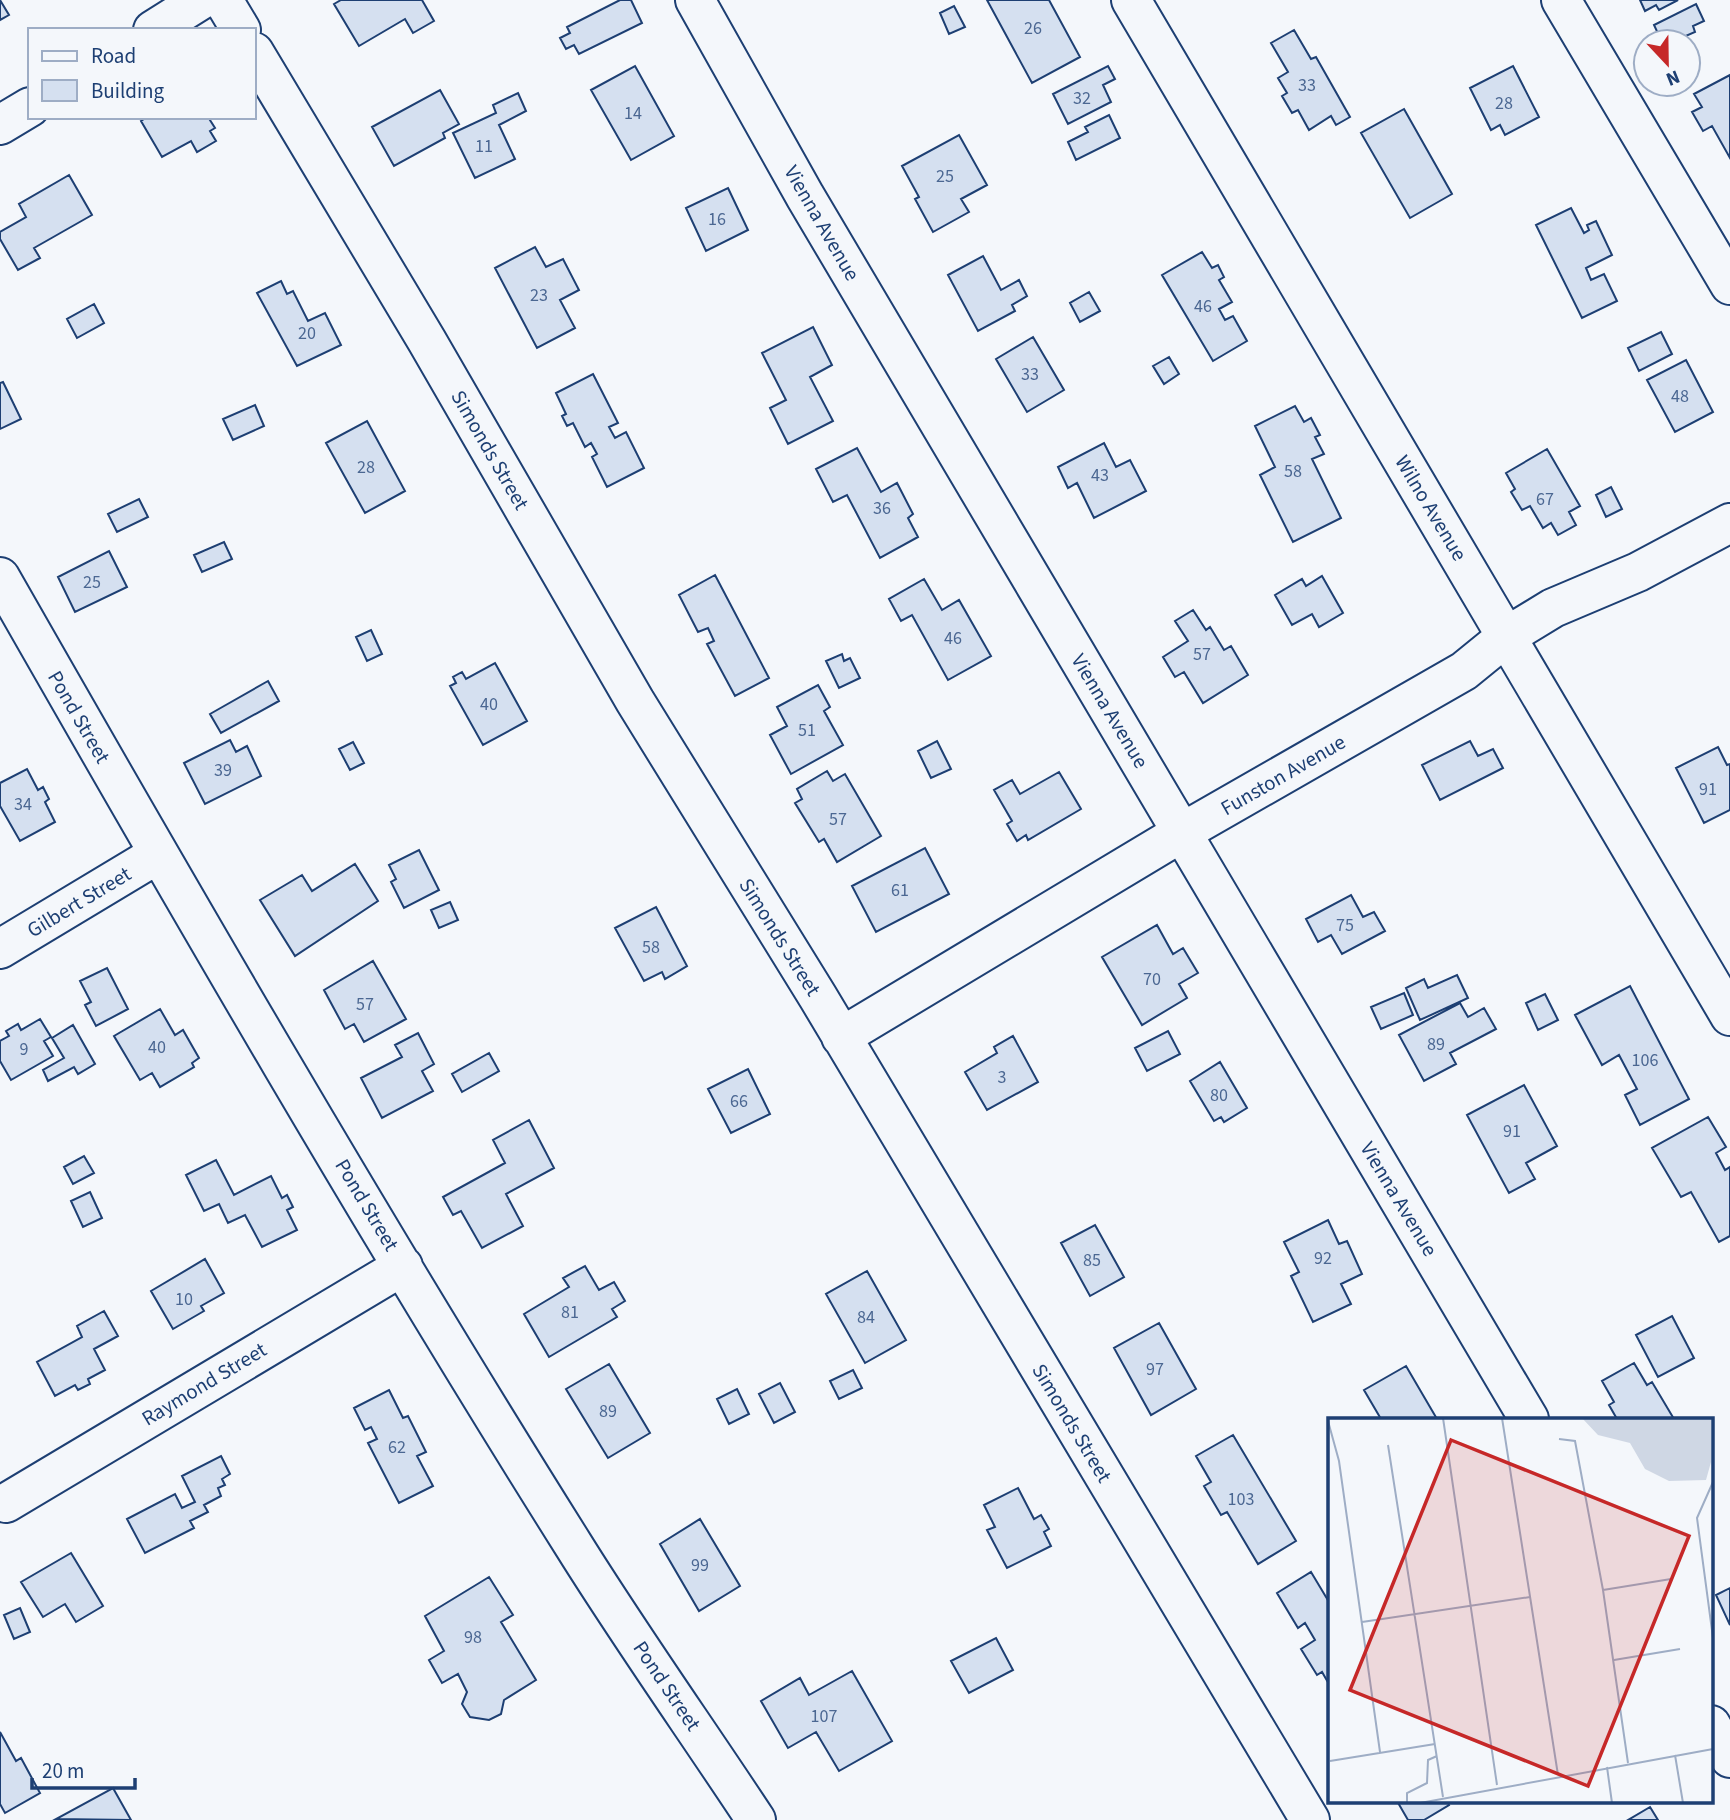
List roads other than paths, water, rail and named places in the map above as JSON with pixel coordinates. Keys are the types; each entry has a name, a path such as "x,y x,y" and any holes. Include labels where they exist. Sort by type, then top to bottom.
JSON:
{"street":[{"path":"156,28 201,0"},
{"path":"223,0 240,28"},
{"name":"Vienna Avenue","path":"695,0 805,196 1528,1418"},
{"name":"Wilno Avenue","path":"1131,0 1730,1016"},
{"path":"1561,0 1730,285"},
{"name":"Simonds Street","path":"256,55 635,701 841,1037 1310,1820"},
{"path":"0,125 28,108"},
{"name":"Funston Avenue","path":"841,1037 1181,833 1464,671 1507,636 1553,608 1637,572 1730,523"},
{"name":"Pond Street","path":"0,577 158,854 575,1549 756,1820"},
{"name":"Gilbert Street","path":"0,949 158,854"},
{"name":"Raymond Street","path":"6,1503 403,1266"},
{"path":"1712,1727 1730,1758"}]}
